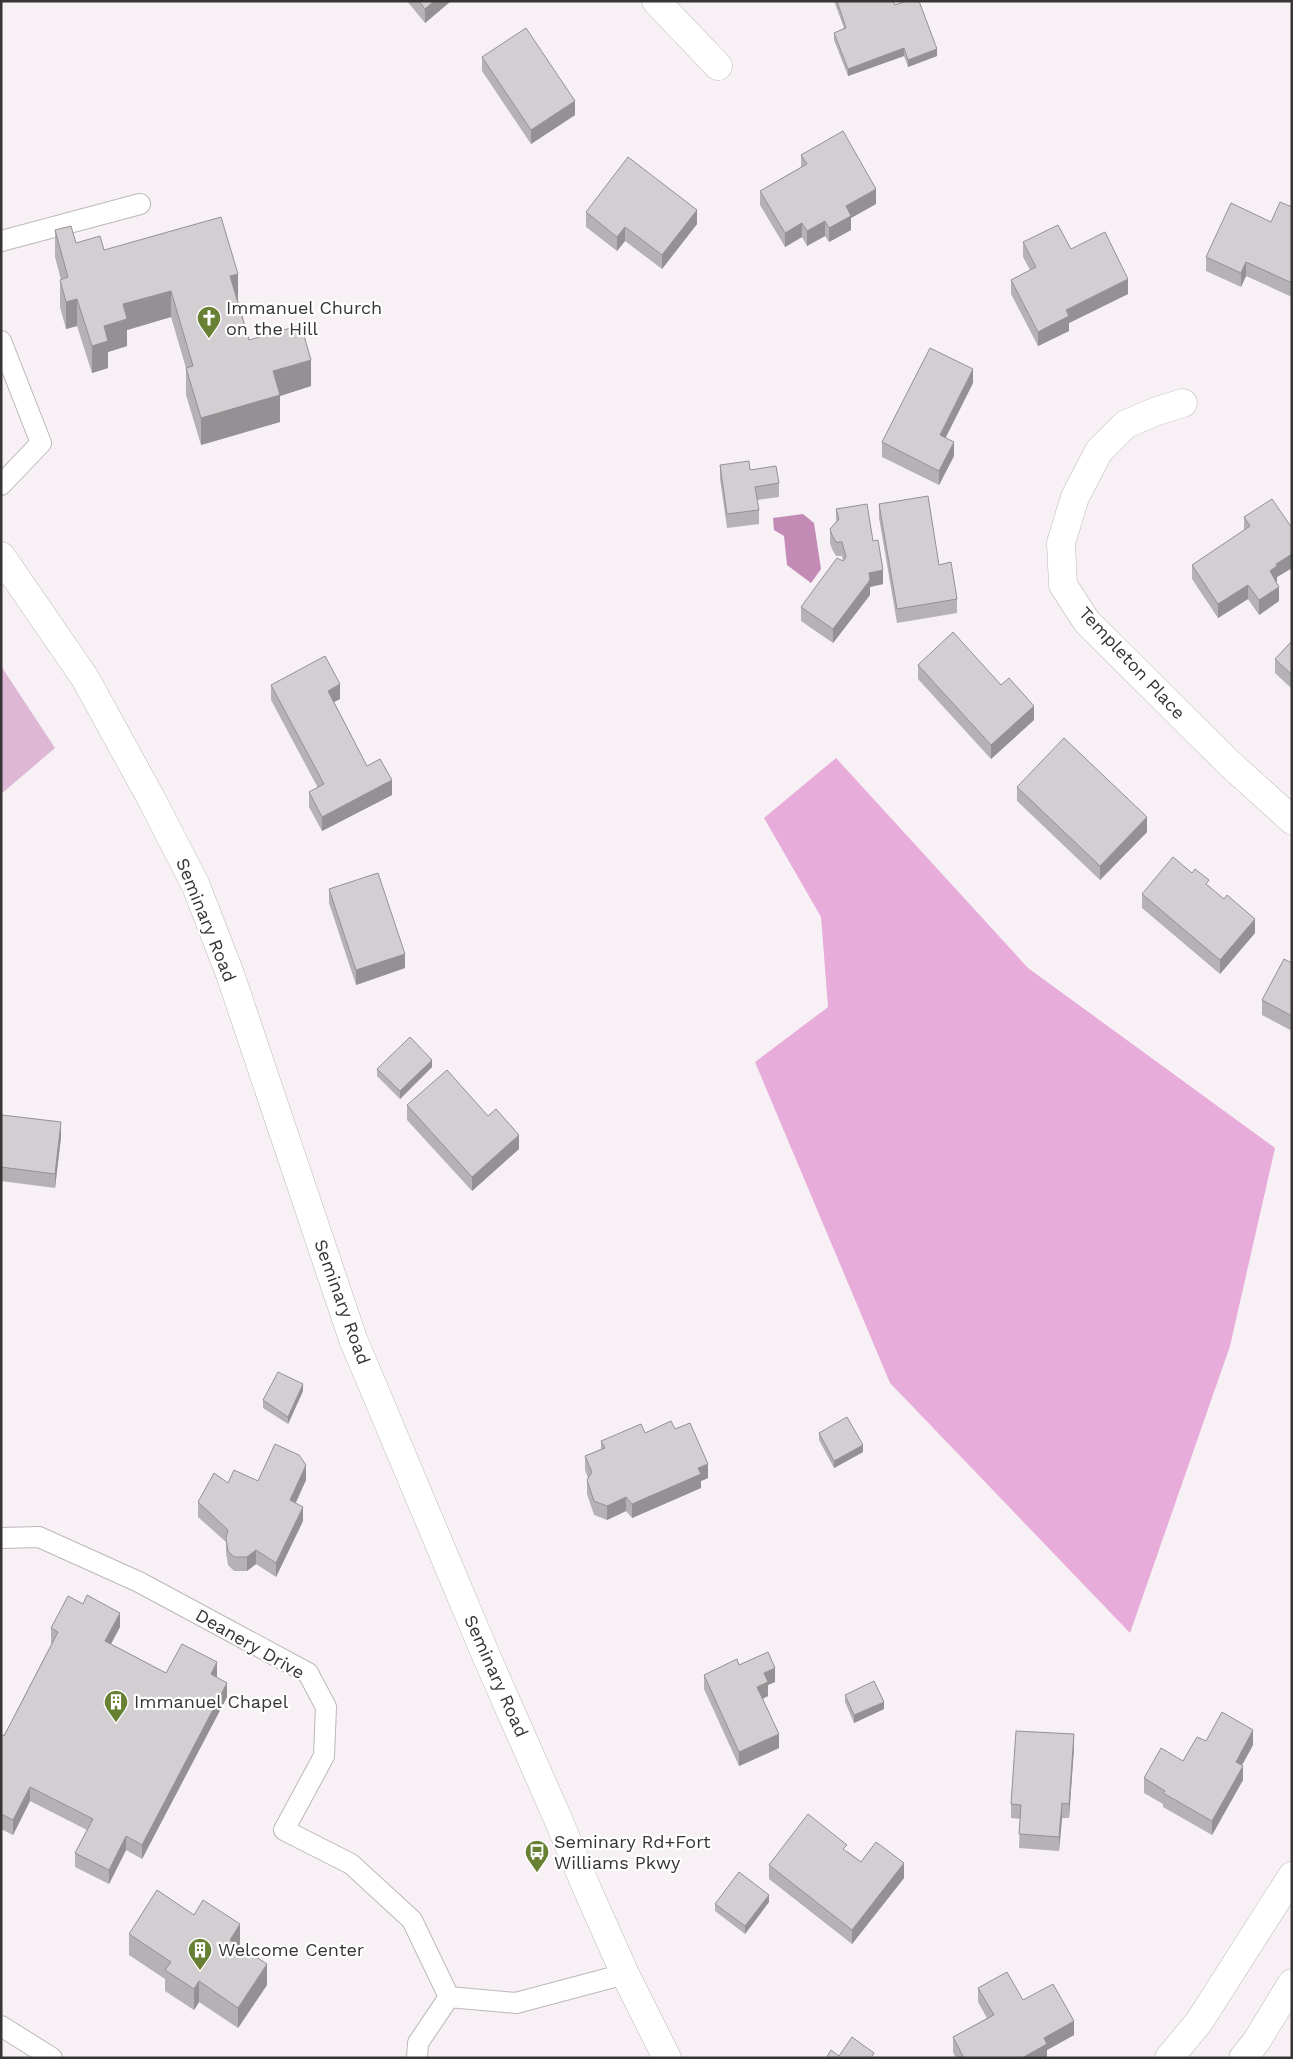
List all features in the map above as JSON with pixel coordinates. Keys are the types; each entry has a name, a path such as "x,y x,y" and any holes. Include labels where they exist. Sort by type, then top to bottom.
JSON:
{"main road":[{"path":"656,1 718,66"},
{"name":"Templeton Place","path":"1183,404 1157,411 1126,424 1099,451 1075,497 1061,543 1063,584 1087,622 1230,764 1292,820"},
{"name":"Seminary Road","path":"1,556 85,678 152,800 196,886 230,974 353,1339 488,1660 625,1974 667,2058"},
{"path":"1170,2058 1199,2022 1292,1876"},
{"path":"1243,2058 1256,2042 1292,1983"}],"lane":[{"path":"1,241 140,204"},
{"path":"1,341 41,444 1,485"},
{"name":"Deanery Drive","path":"1,1538 39,1537 139,1582 308,1673 326,1708 324,1756 284,1830 351,1864 412,1920 449,1997"},
{"path":"417,2058 418,2043 449,1997 516,2003 625,1974"},
{"path":"1,2026 52,2058"}],"shaded area":[{"path":"803,514 814,523 821,569 811,583 787,565 784,536 774,530 773,518"},
{"path":"1,666 55,748 1,794"},
{"path":"836,758 1028,968 1275,1148 1230,1346 1130,1633 890,1383 755,1062 828,1007 821,917 764,818"}],"building":[{"path":"419,1 434,1 425,9"},
{"path":"837,1 893,1 895,5 906,1 919,1 937,49 908,60 904,48 848,69 834,33 846,28"},
{"path":"526,28 575,101 531,130 482,57"},
{"path":"843,131 876,189 846,206 851,216 829,228 825,221 807,231 802,223 785,233 760,191 807,164 801,155"},
{"path":"628,157 697,210 662,255 625,227 617,237 586,212"},
{"path":"1280,202 1292,207 1292,283 1246,262 1241,273 1206,257 1231,203 1271,222"},
{"name":"Immanuel Church on the Hill","path":"221,217 238,274 230,276 249,340 301,325 311,360 273,371 280,395 201,418 186,368 193,366 171,291 123,304 127,319 104,326 108,341 92,346 77,299 66,302 60,280 68,277 55,230 71,226 76,243 100,236 104,250"},
{"path":"1058,225 1071,249 1105,232 1128,279 1066,310 1069,316 1038,332 1011,280 1036,267 1023,242"},
{"path":"930,348 973,369 940,435 954,442 939,471 882,442"},
{"path":"749,461 750,470 776,466 779,483 755,487 759,510 727,514 720,465"},
{"path":"928,496 939,565 951,562 957,599 897,609 879,504"},
{"path":"1272,499 1292,528 1292,554 1276,564 1277,566 1270,571 1279,587 1259,600 1248,585 1218,604 1192,565 1250,526 1244,517"},
{"path":"867,504 873,541 878,540 883,570 869,573 870,580 833,629 801,607 837,558 843,561 846,557 842,542 836,542 830,529 839,519 836,509"},
{"path":"953,632 1001,685 1009,678 1034,706 991,745 918,665"},
{"path":"1292,641 1292,675 1275,659"},
{"path":"325,656 340,684 328,691 367,766 380,759 392,780 322,817 309,792 324,784 271,685"},
{"path":"1064,738 1147,817 1100,866 1017,787"},
{"path":"1173,857 1192,873 1195,869 1209,880 1206,884 1224,899 1227,895 1255,919 1220,960 1142,894"},
{"path":"378,873 405,954 356,970 329,889"},
{"path":"1284,959 1292,963 1292,1016 1262,1000"},
{"path":"410,1037 432,1060 400,1091 377,1069"},
{"path":"447,1070 488,1116 496,1109 519,1135 472,1177 407,1105"},
{"path":"2,1115 61,1122 55,1174 1,1167"},
{"path":"278,1372 303,1384 288,1417 263,1400"},
{"path":"847,1417 863,1445 834,1461 819,1433"},
{"path":"671,1421 675,1429 690,1423 708,1464 698,1468 701,1474 632,1504 626,1497 607,1506 594,1501 587,1480 592,1472 585,1456 605,1448 601,1441 641,1424 645,1433"},
{"path":"275,1444 299,1455 306,1465 290,1500 303,1507 276,1563 256,1550 247,1557 234,1557 228,1551 226,1538 228,1530 198,1502 214,1473 228,1483 234,1470 258,1481"},
{"name":"Immanuel Chapel","path":"87,1595 120,1613 105,1641 166,1673 182,1644 217,1662 211,1674 227,1683 142,1845 126,1836 109,1870 75,1853 93,1819 30,1787 13,1820 1,1814 1,1734 4,1736 58,1632 51,1628 68,1596 83,1604"},
{"path":"768,1652 775,1668 764,1673 768,1682 757,1687 779,1734 739,1752 704,1675 737,1659 739,1665"},
{"path":"874,1681 884,1702 854,1715 845,1695"},
{"path":"1222,1712 1253,1730 1236,1762 1243,1766 1212,1821 1163,1793 1165,1791 1144,1778 1161,1748 1183,1761 1197,1737 1206,1741"},
{"path":"1016,1731 1074,1734 1069,1804 1062,1803 1059,1837 1019,1834 1021,1805 1011,1804"},
{"path":"808,1814 847,1845 843,1849 861,1862 876,1842 904,1863 852,1930 769,1865"},
{"path":"739,1872 769,1895 745,1926 715,1904"},
{"name":"Welcome Center","path":"157,1890 194,1915 203,1900 240,1924 230,1940 267,1964 238,2008 199,1981 194,1989 165,1970 171,1962 129,1934"},
{"path":"1007,1972 1023,2000 1053,1984 1074,2021 1044,2038 1047,2044 1022,2058 964,2058 953,2037 994,2015 978,1988"},
{"path":"852,2037 874,2053 871,2058 826,2058 831,2050 839,2056"}],"place":[{"name":"Immanuel Church on the Hill","path":"209,339"},
{"name":"Immanuel Chapel","path":"116,1723"},
{"name":"Seminary Rd+Fort Williams Pkwy","path":"537,1873"},
{"name":"Welcome Center","path":"200,1971"}]}
